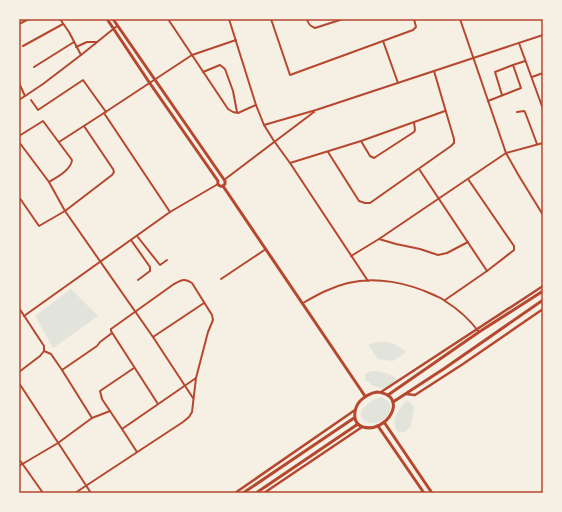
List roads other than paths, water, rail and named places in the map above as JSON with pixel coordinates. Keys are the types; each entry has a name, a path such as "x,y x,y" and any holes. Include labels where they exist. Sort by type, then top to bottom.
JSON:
{"main road":[{"path":"107,19 220,186 223,186 303,302 365,396"},
{"path":"113,19 223,179 225,184 223,186"},
{"path":"218,182 220,179 223,179"},
{"path":"388,395 478,330 543,291"},
{"path":"393,402 446,368 543,300"},
{"path":"243,493 354,418 360,401 365,396 371,393 381,392 392,398 393,410 391,415 387,420 378,426 370,428 362,427 354,418"},
{"path":"384,422 432,493"},
{"path":"256,493 358,424"},
{"path":"378,426 424,493"}],"street":[{"path":"19,23 29,19"},
{"path":"60,19 69,32 81,55"},
{"path":"168,19 228,109 233,112 237,112 256,105"},
{"path":"229,19 256,105 264,125 368,281"},
{"path":"271,19 290,75 414,29 416,25 414,19"},
{"path":"307,19 308,23 315,28 343,19"},
{"path":"326,19 327,24"},
{"path":"460,19 506,153 543,215"},
{"path":"23,46 64,24"},
{"path":"19,100 81,55 117,26"},
{"path":"264,125 316,110 543,34"},
{"path":"59,142 192,55 236,40"},
{"path":"384,41 398,83"},
{"path":"34,67 74,42"},
{"path":"76,47 87,42 97,42"},
{"path":"519,43 543,109"},
{"path":"502,95 495,72 525,60"},
{"path":"203,72 220,65 225,69 235,98 237,112"},
{"path":"488,101 521,88 513,65"},
{"path":"328,152 359,201 370,203 451,146 454,143 454,139 434,71"},
{"path":"532,77 543,74"},
{"path":"31,100 38,110 83,80 170,212"},
{"path":"19,83 25,96"},
{"path":"223,179 316,110"},
{"path":"290,164 446,111"},
{"path":"517,112 525,112 537,144"},
{"path":"19,136 43,121 72,160 72,164 69,167 49,182"},
{"path":"361,141 370,156 374,158 414,132 414,122"},
{"path":"19,197 39,226 65,211 112,175 114,172 84,126"},
{"path":"19,142 49,182 65,211 153,337 193,398"},
{"path":"351,256 379,239 506,153 543,143"},
{"path":"419,169 487,271"},
{"path":"445,300 514,250 514,246 468,179"},
{"path":"24,316 170,212 218,182"},
{"path":"137,236 160,265 167,260"},
{"path":"379,239 438,255 447,253 468,242"},
{"path":"131,240 150,268 150,271 138,280"},
{"path":"221,279 266,249"},
{"path":"75,493 183,422 192,412 196,378 208,332 213,320 212,315 192,283 187,280 174,284 111,329 112,333 158,404"},
{"path":"303,302 329,288 349,283 385,281 406,285 445,300 461,312 478,330"},
{"path":"381,392 478,330 543,286"},
{"path":"153,337 204,303"},
{"path":"19,308 44,346 44,351 40,356 19,372"},
{"path":"404,394 416,395 543,309"},
{"path":"62,370 97,346 112,333"},
{"path":"44,351 51,354 92,418"},
{"path":"134,368 100,391 102,399 137,452"},
{"path":"122,429 196,378"},
{"path":"19,383 91,493"},
{"path":"235,493 356,410"},
{"path":"19,466 58,443 92,418 110,411"},
{"path":"264,493 362,427"},
{"path":"19,459 43,493"}]}
